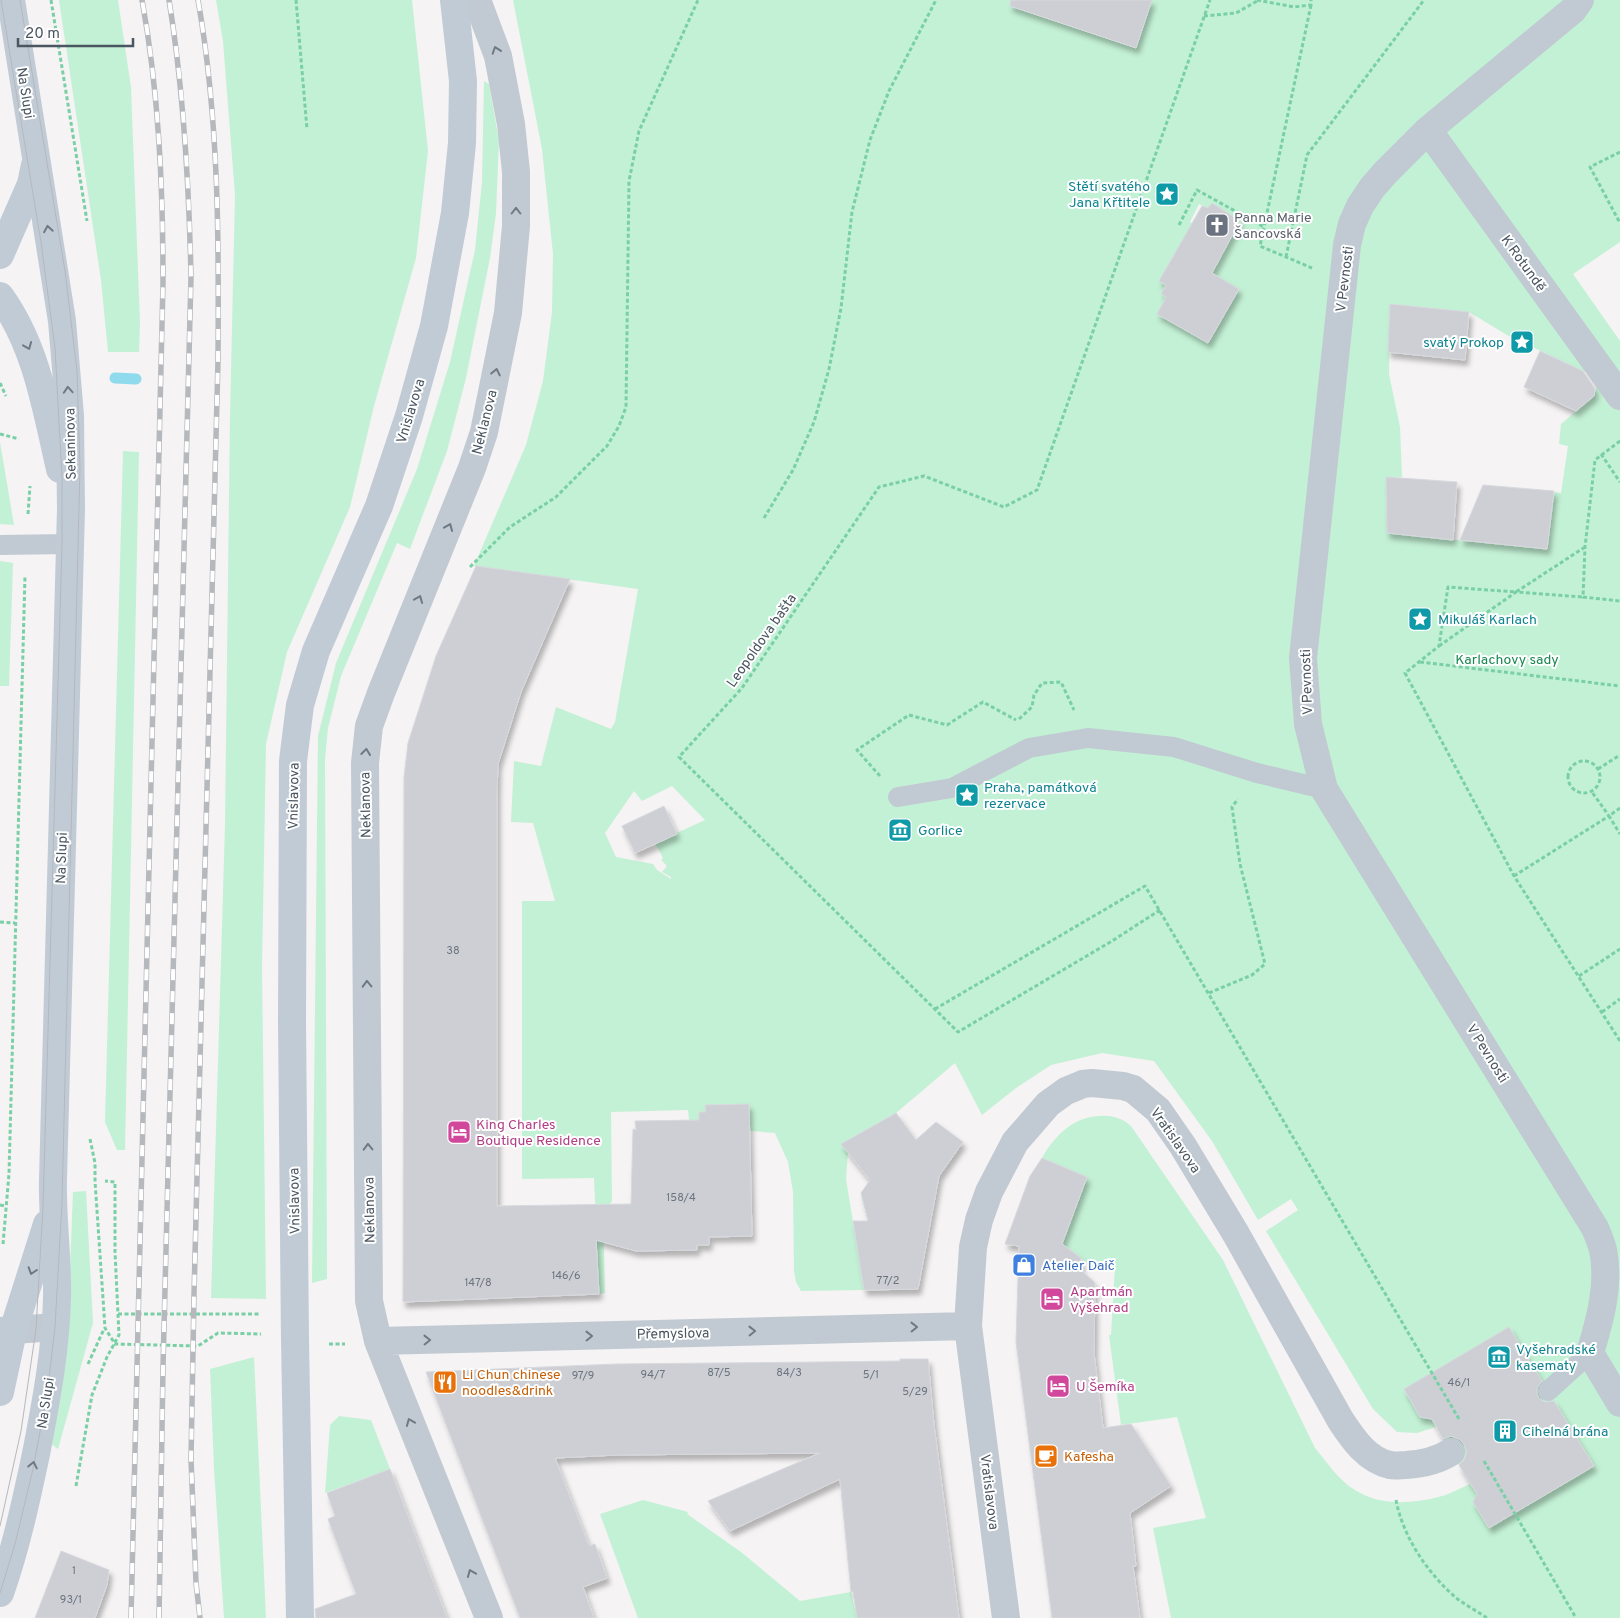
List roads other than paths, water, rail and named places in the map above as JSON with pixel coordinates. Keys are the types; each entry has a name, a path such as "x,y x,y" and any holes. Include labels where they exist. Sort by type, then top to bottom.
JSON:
{"main road":[{"name":"Na Slupi","path":"11,0 36,156"},
{"name":"Vnislavova","path":"300,1618 292,1022 293,761 300,705 316,651 379,506 410,416 434,326 455,213 462,143 463,81 454,0"},
{"path":"0,255 31,184 35,172 36,156"},
{"name":"Sekaninova","path":"36,156 62,321 70,416 71,509"},
{"name":"Sekaninova","path":"2,297 32,357 71,509"},
{"name":"Na Slupi","path":"0,1593 17,1536 33,1469 47,1395 55,1327 57,1296 52,1208 71,509"},
{"name":"Na Slupi","path":"0,1392 6,1331 52,1208"}],"street":[{"name":"Neklanova","path":"477,0 498,56 512,134 516,172 516,226 508,313 484,432 369,726 365,764 369,1301 378,1341 489,1618"},
{"name":"V Pevnosti","path":"1580,0 1573,10 1428,130 1372,188 1360,206 1352,224 1347,246 1303,658 1308,724 1324,789 1595,1228 1603,1250 1605,1273 1602,1313 1590,1353"},
{"name":"K Rotundě","path":"1428,130 1620,396"},
{"name":"Vratislavova","path":"1006,1618 968,1326 974,1248 979,1220 989,1192 1015,1142 1048,1104 1066,1090 1082,1084 1123,1086 1133,1089 1158,1110 1236,1234 1336,1413 1354,1441 1370,1456 1390,1465 1416,1464 1438,1460 1451,1452"},
{"name":"Přemyslova","path":"378,1341 968,1326"},
{"path":"6,1331 55,1327"},
{"path":"1590,1353 1620,1403"}],"lane":[{"path":"0,544 69,544"},
{"path":"898,797 952,788 1029,748 1088,738 1174,747 1257,773 1324,789"},
{"path":"1548,1391 1590,1353"}],"waterway":[{"path":"115,378 136,379"}],"tram line":[{"path":"0,1526 21,1431 36,1329 43,1207 62,544 62,478 55,348 41,242 1,0"},
{"path":"0,1593 15,1544 33,1469 47,1395 55,1327 62,1203 80,466 77,371 65,271 20,0"}],"railway":[{"path":"131,1618 163,283 159,141 148,35 142,0"},
{"path":"159,1618 163,1367 191,277 185,138 169,0"},
{"path":"198,0 210,90 218,225 218,360 191,1459 196,1583 200,1618"}],"place":[{"name":"Stětí svatého Jana Křtitele","path":"1167,194"},
{"name":"Panna Marie Šancovská","path":"1217,225"},
{"name":"svatý Prokop","path":"1522,342"},
{"name":"Mikuláš Karlach","path":"1420,619"},
{"name":"Praha, památková rezervace","path":"967,795"},
{"name":"Gorlice","path":"900,830"},
{"name":"King Charles Boutique Residence","path":"459,1132"},
{"name":"Atelier Daič","path":"1024,1265"},
{"name":"Apartmán Vyšehrad","path":"1052,1299"},
{"name":"Vyšehradské kasematy","path":"1499,1357"},
{"name":"Li Chun chinese noodles&drink","path":"445,1382"},
{"name":"U Šemíka","path":"1058,1386"},
{"name":"Cihelná brána","path":"1505,1431"},
{"name":"Kafesha","path":"1046,1456"}],"park label":[{"name":"Karlachovy sady","path":"1507,659"}]}
